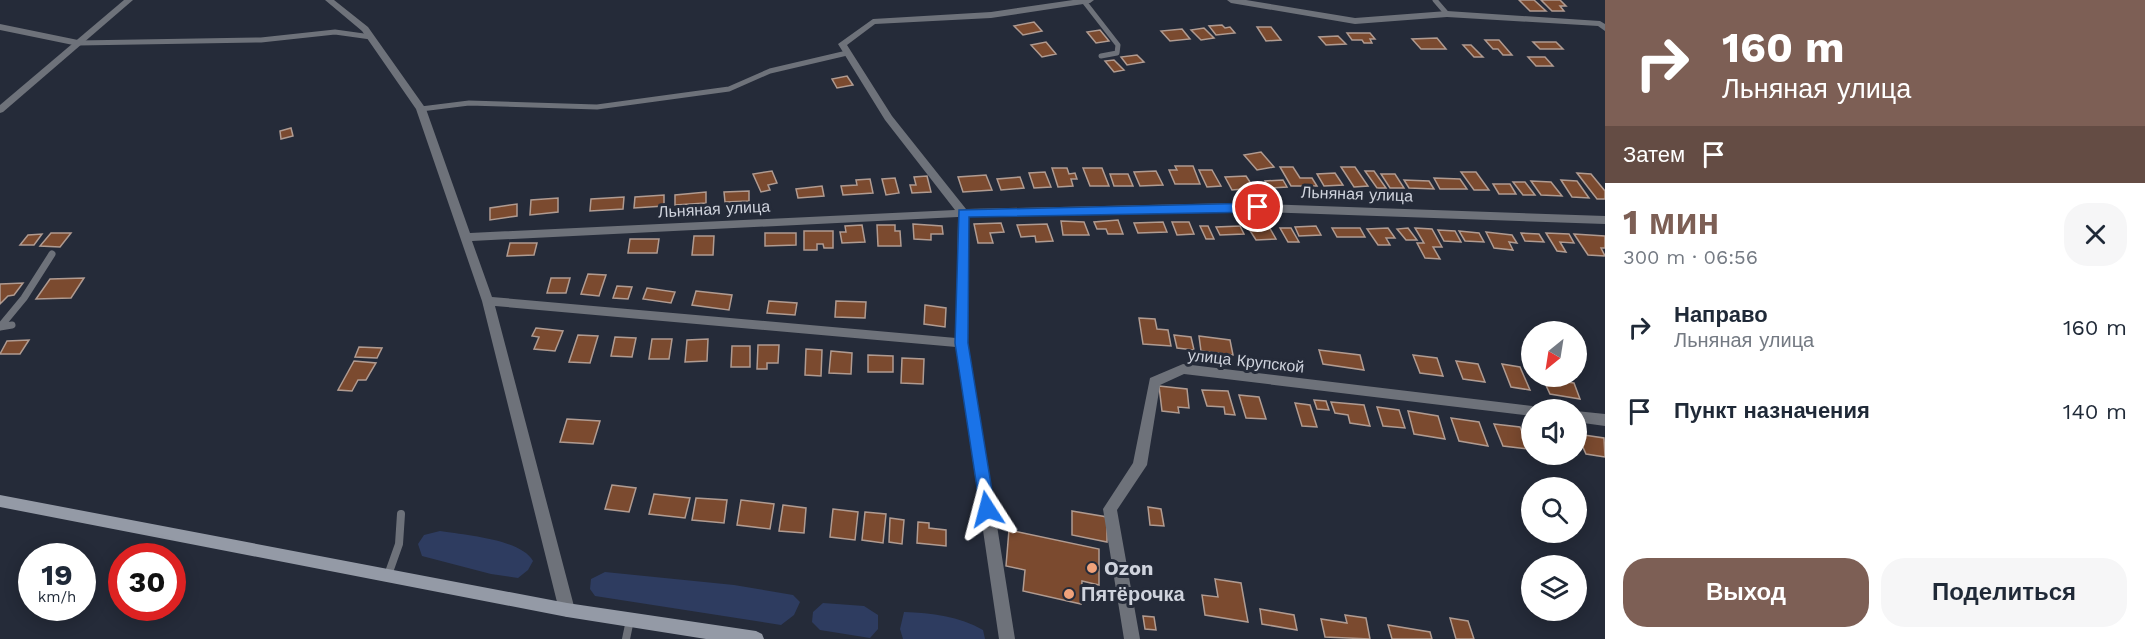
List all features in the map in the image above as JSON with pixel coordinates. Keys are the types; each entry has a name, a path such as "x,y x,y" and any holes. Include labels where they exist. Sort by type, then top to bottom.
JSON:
{"main road":[{"path":"0,501 567,610 756,639"}],"street":[{"path":"0,110 129,0"},
{"path":"329,0 365,29 420,109 488,301 567,610"},
{"path":"1007,639 962,343 963,213 888,118 842,44 873,22 991,15 1090,0"},
{"path":"1231,0 1355,21 1447,14 1603,25"},
{"path":"0,27 78,43"},
{"name":"Льняная улица","path":"465,237 963,213 1236,207 1605,220"},
{"path":"488,301 962,343"},
{"name":"улица Крупской","path":"1132,639 1110,509 1140,465 1154,382 1183,369 1521,410"},
{"path":"1587,418 1605,420"}],"lane":[{"path":"1083,0 1118,45 1117,53 1101,56"},
{"path":"1435,0 1447,14"},
{"path":"78,43 261,40 335,32 371,38"},
{"path":"420,109 480,103 597,107 729,88 770,71 847,53"},
{"path":"0,327 24,298 52,254"},
{"path":"0,327 12,325"},
{"path":"388,575 399,544 401,514"},
{"path":"626,639 630,620"}],"shaded area":[{"path":"440,531 477,536 505,543 527,554 533,561 528,570 518,578 491,574 422,556 418,544 424,535"},
{"path":"605,572 734,585 793,595 800,602 794,615 781,625 595,596 590,589 591,579"},
{"path":"823,603 864,606 878,615 878,629 870,638 820,630 812,622 813,612"},
{"path":"904,612 935,614 964,621 983,630 985,639 903,639 900,629"}],"building":[{"path":"1519,0 1534,0 1546,11 1530,11"},
{"path":"1541,0 1560,0 1566,6 1560,6 1564,11 1552,11"},
{"path":"1034,22 1042,31 1023,35 1014,26"},
{"path":"1222,25 1225,28 1230,27 1235,33 1216,35 1209,26"},
{"path":"1257,27 1271,27 1281,40 1266,41"},
{"path":"1204,28 1214,38 1201,40 1191,30"},
{"path":"1182,29 1190,39 1170,41 1161,31"},
{"path":"1100,30 1109,41 1096,43 1087,32"},
{"path":"1347,33 1370,33 1375,39 1370,39 1372,43 1364,43 1362,40 1352,40"},
{"path":"1338,36 1346,44 1326,45 1319,37"},
{"path":"1437,38 1446,49 1421,49 1412,39"},
{"path":"1485,40 1499,40 1512,55 1503,55"},
{"path":"1046,42 1056,54 1042,57 1031,45"},
{"path":"1533,42 1556,42 1563,49 1540,49"},
{"path":"1463,45 1471,45 1483,57 1474,57"},
{"path":"1137,55 1144,62 1127,65 1121,57"},
{"path":"1528,57 1545,57 1553,66 1536,66"},
{"path":"1114,60 1124,70 1114,72 1105,61"},
{"path":"847,76 853,85 837,88 832,79"},
{"path":"291,128 293,136 281,139 280,131"},
{"path":"1261,152 1274,167 1257,170 1244,155"},
{"path":"1175,166 1193,166 1200,184 1175,184 1169,170 1177,170"},
{"path":"1280,167 1293,167 1300,178 1312,178 1317,186 1291,186"},
{"path":"1341,167 1355,167 1368,186 1354,187"},
{"path":"1052,168 1067,168 1069,174 1075,173 1077,179 1071,179 1073,186 1058,187"},
{"path":"1083,168 1102,168 1109,186 1090,186"},
{"path":"1199,170 1212,170 1221,186 1207,187"},
{"path":"772,171 777,183 768,185 770,190 761,192 753,174"},
{"path":"1156,171 1163,185 1140,186 1134,172"},
{"path":"1365,171 1374,171 1386,188 1377,188"},
{"path":"1045,172 1051,187 1034,188 1029,173"},
{"path":"1461,172 1476,172 1489,190 1474,190"},
{"path":"1335,173 1343,185 1324,186 1317,174"},
{"path":"1577,173 1591,174 1605,191 1605,199 1597,199"},
{"path":"1110,174 1128,174 1133,186 1114,186"},
{"path":"1381,174 1395,174 1404,188 1390,188"},
{"path":"986,175 992,190 963,192 958,177"},
{"path":"927,176 931,192 912,193 910,185 916,185 914,177"},
{"path":"1246,176 1254,188 1232,190 1225,177"},
{"path":"1020,177 1024,188 1001,190 997,179"},
{"path":"895,178 899,193 886,195 882,179"},
{"path":"1434,178 1460,179 1467,189 1440,189"},
{"path":"870,179 873,193 843,195 841,186 857,185 856,180"},
{"path":"1283,180 1287,187 1269,188 1265,181"},
{"path":"1404,180 1429,181 1434,189 1409,188"},
{"path":"1561,180 1577,181 1589,198 1572,197"},
{"path":"1531,181 1551,182 1562,196 1541,195"},
{"path":"1513,182 1525,182 1535,195 1523,195"},
{"path":"1493,184 1510,184 1516,194 1499,194"},
{"path":"822,186 824,196 798,198 796,189"},
{"path":"749,191 749,201 725,202 724,192"},
{"path":"706,192 706,203 675,205 675,195"},
{"path":"664,195 664,206 634,208 635,197"},
{"path":"624,197 623,209 590,211 591,199"},
{"path":"558,198 558,212 530,215 531,200"},
{"path":"517,204 517,216 490,220 490,208"},
{"path":"1118,220 1123,234 1108,234 1106,229 1097,229 1094,222"},
{"path":"1061,221 1084,222 1089,235 1063,235"},
{"path":"1163,222 1167,232 1138,233 1134,223"},
{"path":"1172,222 1189,222 1194,234 1177,235"},
{"path":"1001,223 1004,232 990,233 993,243 978,243 974,224"},
{"path":"913,224 942,226 943,234 931,234 931,240 914,239"},
{"path":"1047,224 1053,241 1036,242 1035,236 1021,237 1017,225"},
{"path":"862,225 865,242 842,243 840,232 846,232 845,226"},
{"path":"877,225 895,225 895,231 900,231 901,246 878,246"},
{"path":"1268,225 1276,239 1256,240 1247,226"},
{"path":"1200,226 1208,226 1214,239 1206,239"},
{"path":"1240,226 1244,234 1220,235 1216,227"},
{"path":"1316,226 1321,235 1299,236 1295,227"},
{"path":"1280,228 1291,228 1299,242 1288,242"},
{"path":"1332,228 1360,228 1365,237 1337,237"},
{"path":"1388,228 1395,238 1386,238 1390,245 1378,245 1367,229"},
{"path":"1408,228 1417,240 1406,240 1397,229"},
{"path":"1415,228 1432,229 1442,247 1433,247 1440,259 1425,258 1417,243 1424,243"},
{"path":"1438,230 1455,231 1461,242 1444,241"},
{"path":"804,231 833,231 833,248 824,248 823,244 817,244 817,250 804,250"},
{"path":"1459,231 1479,233 1484,242 1465,241"},
{"path":"1486,232 1512,235 1517,243 1509,242 1513,250 1494,248"},
{"path":"51,233 71,233 60,247 40,246"},
{"path":"765,233 796,233 796,245 765,246"},
{"path":"1521,233 1539,234 1544,242 1525,241"},
{"path":"1546,233 1569,234 1574,243 1560,242 1566,252 1557,251"},
{"path":"42,234 34,245 20,245 28,235"},
{"path":"1574,234 1605,236 1605,248 1601,248 1605,256 1588,255"},
{"path":"694,236 714,236 713,255 692,255"},
{"path":"630,239 659,239 657,253 628,253"},
{"path":"510,243 537,243 534,255 507,256"},
{"path":"588,274 606,275 599,296 581,294"},
{"path":"84,278 71,298 36,299 50,279"},
{"path":"551,278 570,278 566,293 547,293"},
{"path":"23,283 14,295 8,296 0,304 0,284"},
{"path":"617,286 632,287 628,299 613,298"},
{"path":"647,288 675,292 671,303 643,299"},
{"path":"696,291 732,295 729,310 692,305"},
{"path":"769,301 797,303 795,315 767,313"},
{"path":"836,301 866,302 865,318 835,317"},
{"path":"925,305 946,308 945,327 924,324"},
{"path":"1139,318 1155,319 1157,329 1168,330 1171,346 1143,344"},
{"path":"536,328 563,331 555,351 534,349 539,337 532,336"},
{"path":"578,335 598,336 590,363 569,362"},
{"path":"1174,335 1191,337 1194,350 1177,348"},
{"path":"1199,336 1230,340 1233,355 1201,351"},
{"path":"615,337 636,338 632,357 611,356"},
{"path":"652,339 672,339 669,359 649,359"},
{"path":"708,339 707,361 685,362 687,340"},
{"path":"29,340 20,354 0,354 7,341"},
{"path":"758,345 779,345 778,363 767,363 767,369 757,369"},
{"path":"732,346 750,346 750,367 731,367"},
{"path":"359,347 382,348 377,358 355,357"},
{"path":"806,349 822,350 821,376 805,375"},
{"path":"1319,350 1360,355 1364,370 1323,364"},
{"path":"831,351 852,353 851,374 829,373"},
{"path":"868,355 893,356 893,372 868,372"},
{"path":"1413,355 1437,358 1443,376 1420,373"},
{"path":"902,358 924,359 923,384 901,383"},
{"path":"354,361 376,363 366,380 358,380 352,391 338,390"},
{"path":"1456,361 1478,364 1485,382 1463,379"},
{"path":"1502,364 1520,367 1521,387 1529,387 1530,390 1511,387"},
{"path":"1159,386 1187,389 1189,408 1178,407 1179,413 1162,411"},
{"path":"1547,387 1576,387 1580,399 1550,394"},
{"path":"1202,390 1228,391 1235,415 1225,414 1224,407 1207,406"},
{"path":"1239,395 1259,397 1266,419 1246,418"},
{"path":"1314,400 1326,401 1329,410 1317,409"},
{"path":"1331,402 1364,405 1370,426 1350,423 1348,415 1335,413"},
{"path":"1295,403 1310,405 1317,427 1302,426"},
{"path":"1377,407 1399,410 1405,428 1383,426"},
{"path":"1408,411 1438,416 1445,439 1414,434"},
{"path":"1451,418 1479,422 1488,446 1459,441"},
{"path":"567,419 600,421 593,444 560,442"},
{"path":"1494,424 1520,427 1521,448 1503,446"},
{"path":"1587,435 1604,438 1605,457 1587,454"},
{"path":"612,485 636,488 629,512 605,509"},
{"path":"654,494 690,498 685,518 649,514"},
{"path":"696,498 727,500 724,523 692,520"},
{"path":"741,500 774,504 770,529 737,525"},
{"path":"783,505 806,508 804,533 779,531"},
{"path":"1148,507 1161,509 1164,526 1150,525"},
{"path":"833,509 858,512 855,540 830,537"},
{"path":"1072,511 1107,517 1107,542 1072,535"},
{"path":"865,512 886,514 883,543 862,540"},
{"path":"890,518 904,520 902,544 889,542"},
{"path":"918,522 929,523 929,528 946,530 946,546 917,543"},
{"path":"1009,530 1099,549 1099,585 1082,581 1081,604 1023,591 1025,570 1006,566"},
{"path":"1215,579 1241,583 1248,622 1205,615 1202,595 1218,597"},
{"path":"1260,609 1294,615 1297,630 1262,624"},
{"path":"1345,615 1366,618 1370,639 1325,637 1321,619 1347,623"},
{"path":"1143,616 1154,617 1156,630 1145,629"},
{"path":"1450,618 1468,621 1474,639 1456,639"},
{"path":"1388,625 1430,632 1432,639 1392,639"}],"place":[{"name":"Ozon","path":"1092,568"},
{"name":"Пятёрочка","path":"1069,594"}],"route":[{"path":"987,509 962,343 963,213 1258,207"}]}
